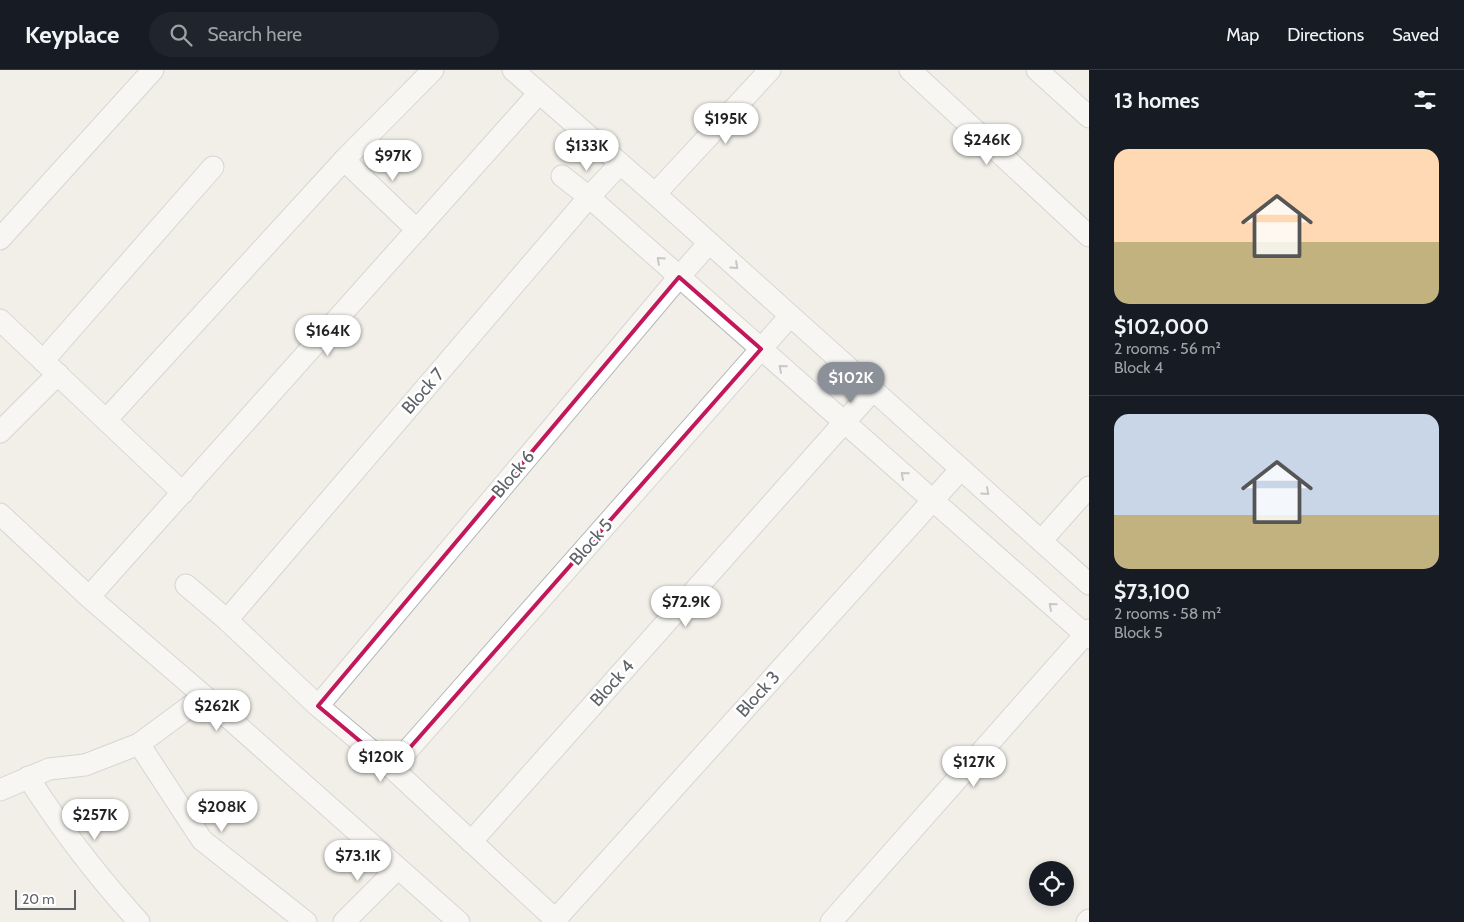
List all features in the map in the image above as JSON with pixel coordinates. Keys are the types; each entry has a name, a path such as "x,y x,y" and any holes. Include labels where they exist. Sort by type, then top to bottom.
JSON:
{"street":[{"path":"0,239 153,70"},
{"path":"106,420 344,160 433,70"},
{"path":"513,70 655,194 1089,584"},
{"path":"655,194 770,70"},
{"path":"910,70 1089,236"},
{"path":"1036,70 1089,117"},
{"path":"89,597 539,93"},
{"path":"344,160 417,230"},
{"name":"Block 7","path":"227,620 620,164"},
{"path":"0,432 213,167"},
{"path":"562,176 1088,634 831,922"},
{"name":"Block 6","path":"318,706 709,243"},
{"name":"Block 5","path":"392,768 790,316"},
{"path":"2,326 51,368 183,492"},
{"name":"Block 4","path":"471,842 873,390"},
{"name":"Block 3","path":"556,921 961,469"},
{"path":"1041,541 1089,487"},
{"path":"0,514 89,597 204,696 459,922"},
{"path":"186,585 227,620 318,706 392,768 556,921"},
{"path":"0,790 48,769 85,765 138,744 204,696"},
{"path":"138,744 202,840 306,922"},
{"path":"28,777 54,818 110,890 139,922"},
{"path":"344,922 398,868"}],"highlighted area":[{"path":"679,277 761,349 392,768 318,706"}]}
